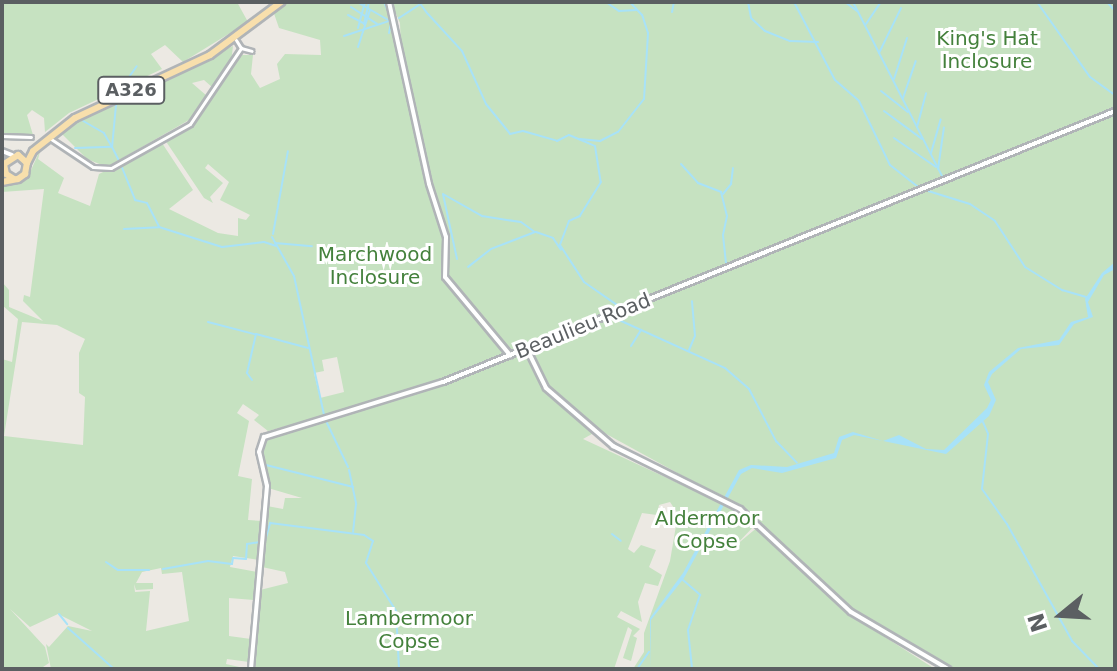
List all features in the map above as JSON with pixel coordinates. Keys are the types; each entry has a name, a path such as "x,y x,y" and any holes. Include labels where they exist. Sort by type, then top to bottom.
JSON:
{"main road":[{"name":"A326","path":"27,163 33,151 48,137 110,99 236,40 281,2"},
{"name":"A326","path":"15,155 33,151"},
{"path":"15,155 27,163 25,174 14,179 3,174 15,155"}],"street":[{"path":"389,2 407,65 429,184 446,237 445,277 510,355"},
{"path":"236,40 241,48 252,51"},
{"path":"48,137 93,167 111,168 190,124 241,48"},
{"name":"Beaulieu Road","path":"251,669 267,486 261,440 280,430 428,388 1115,111"},
{"path":"2,136 31,137"},
{"path":"3,174 2,153 15,155"},
{"path":"527,349 546,388 613,446 723,499 759,523 851,612 948,669"}],"green space":[{"path":"2,2 237,2 248,22 183,62 165,45 151,54 162,69 69,113 45,132 44,118 32,110 27,115 33,135 2,133"},
{"path":"270,2 386,2 401,49 400,23 391,2 1115,2 1115,109 1035,143 1032,138 1032,144 588,323 1115,113 1115,669 954,669 851,611 745,510 599,430 583,439 734,509 755,525 735,546 759,526 841,609 935,669 633,669 644,652 644,633 670,561 678,514 670,502 659,505 657,515 642,513 628,549 634,553 641,545 656,550 649,567 662,575 658,586 645,583 638,602 642,622 621,611 617,617 640,629 633,636 637,638 631,661 623,658 632,630 628,627 614,669 255,669 260,590 288,583 285,572 262,567 267,506 283,509 285,498 302,498 268,488 261,443 353,408 268,431 254,420 259,415 243,404 237,413 249,421 238,476 252,479 248,520 262,521 259,560 233,556 230,567 257,572 254,600 229,598 229,636 251,639 249,662 227,659 226,664 248,669 51,669 46,644 49,647 68,626 92,631 58,614 30,627 10,609 45,647 49,663 40,669 2,669 2,359 12,362 18,319 2,305 2,282 9,290 9,307 43,321 23,301 24,295 30,297 44,189 2,192 2,186 27,179 41,148 38,159 64,178 58,193 90,206 99,174 162,143 193,190 169,209 218,233 238,236 238,218 246,220 250,215 220,200 229,182 208,164 205,168 223,183 210,197 213,203 204,198 165,140 186,131 242,55 253,55 251,74 260,88 280,79 277,64 285,54 321,55 320,40 279,28","holes":["22,322 57,325 85,339 79,353 79,393 85,397 83,445 4,436","337,357 344,392 320,398 314,373 324,371 322,360","161,568 162,574 182,572 189,621 146,631 150,591 135,592 134,584 136,590 153,589 153,583 136,583 142,572"]},
{"path":"233,46 231,63 213,88 204,80 192,83 207,96 189,120 107,167 87,159 63,135 61,130 114,101"}],"water":[{"path":"1115,262 1115,269 1104,275 1088,302 1093,317 1074,324 1059,345 1021,349 992,374 988,382 996,400 989,416 946,454 883,441 899,435 926,449 944,450 987,408 991,400 984,385 989,372 1018,348 1059,340 1071,322 1088,317 1085,299 1102,273"},
{"path":"853,432 883,441 854,435 842,440 836,458 782,473 752,468 741,474 684,578 651,620 651,669 650,618 683,573 739,470 751,465 787,467 834,453 839,437"}],"waterway":[{"path":"357,2 390,21"},
{"path":"358,28 365,2"},
{"path":"364,24 369,2"},
{"path":"419,2 427,13"},
{"path":"606,2 619,11 637,10"},
{"path":"580,139 600,141 618,132 644,99 648,33 642,15 630,2"},
{"path":"672,12 674,2"},
{"path":"748,2 751,18 765,31 790,41 818,42"},
{"path":"794,2 835,80 859,101 890,165 919,188"},
{"path":"845,2 857,11"},
{"path":"853,2 942,176"},
{"path":"866,24 881,2"},
{"path":"1037,2 1090,77 1115,95"},
{"path":"1107,2 1115,11"},
{"path":"344,36 392,20 385,4"},
{"path":"399,18 419,5"},
{"path":"351,7 377,24"},
{"path":"879,53 901,8"},
{"path":"358,47 370,10"},
{"path":"428,14 462,51 486,104 510,134 523,131 557,141 569,135 595,146 601,182 580,216 569,221 560,245 584,282 617,305"},
{"path":"348,15 365,24"},
{"path":"389,33 391,23"},
{"path":"894,79 907,38"},
{"path":"903,98 916,61"},
{"path":"120,90 137,66"},
{"path":"881,91 908,112"},
{"path":"917,127 926,93"},
{"path":"116,105 112,147 119,161"},
{"path":"884,111 922,139"},
{"path":"931,153 941,119"},
{"path":"75,148 112,147 104,133 83,121"},
{"path":"938,169 944,127"},
{"path":"894,138 936,167"},
{"path":"273,234 288,151"},
{"path":"681,164 698,183 721,192 727,216 723,235 726,266"},
{"path":"121,165 135,200 147,203 159,227 222,247 264,242 276,246"},
{"path":"723,194 731,184 733,168"},
{"path":"925,190 970,204 995,221 1025,267 1062,290 1087,297"},
{"path":"457,259 443,194 482,216 521,222 535,232 491,249 468,267"},
{"path":"124,229 159,227"},
{"path":"536,232 553,238 561,250"},
{"path":"272,237 294,276 324,415"},
{"path":"275,243 312,246"},
{"path":"689,350 695,336 692,301"},
{"path":"619,320 725,368 749,389 776,441 797,463"},
{"path":"208,322 254,334"},
{"path":"631,346 641,330"},
{"path":"252,380 247,373 256,334 308,348"},
{"path":"326,421 348,467"},
{"path":"983,422 988,434 982,489 1007,524 1072,641 1099,669"},
{"path":"266,465 353,487"},
{"path":"349,470 356,504 353,532"},
{"path":"265,541 270,523 364,535 373,541 366,563 396,611 399,669"},
{"path":"612,534 621,541"},
{"path":"163,569 208,561 232,564 233,558 246,559 247,544 260,542"},
{"path":"106,562 118,570 149,570"},
{"path":"683,580 700,595 688,630 692,669"},
{"path":"59,614 67,624"},
{"path":"68,628 114,669"},
{"path":"637,669 649,652"},
{"path":"351,669 369,668"}],"park label":[{"name":"King's Hat Inclosure","path":"987,50"},
{"name":"Marchwood Inclosure","path":"375,266"},
{"name":"Aldermoor Copse","path":"707,530"},
{"name":"Lambermoor Copse","path":"409,630"}]}
